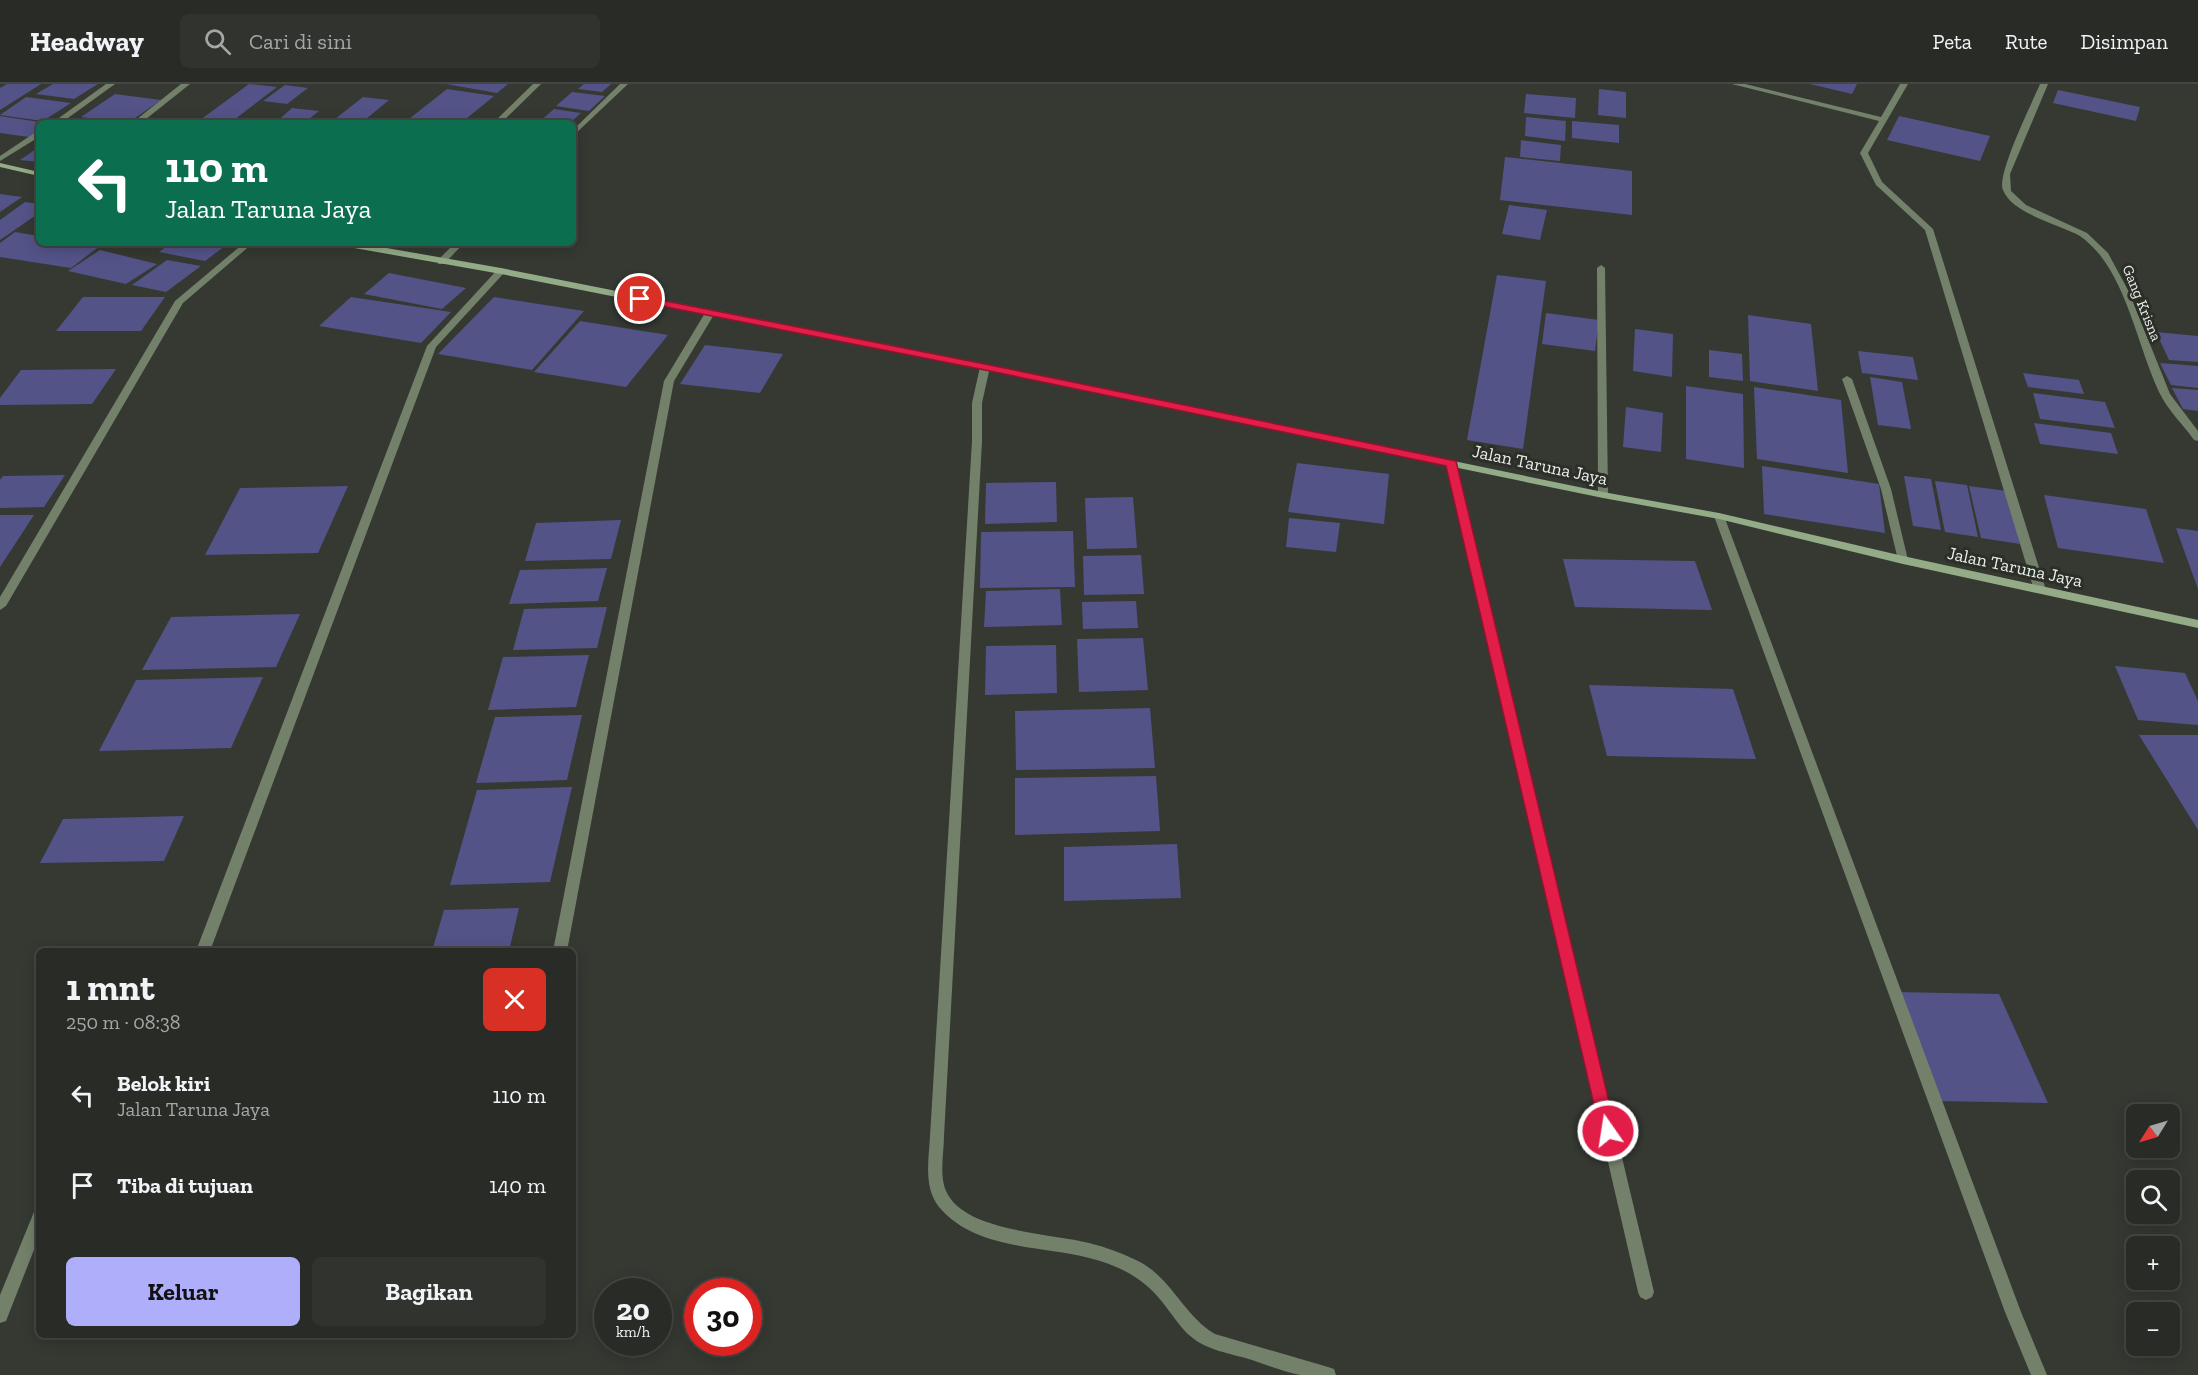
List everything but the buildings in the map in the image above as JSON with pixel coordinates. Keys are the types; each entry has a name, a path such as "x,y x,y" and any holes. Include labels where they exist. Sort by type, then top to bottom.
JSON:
{"street":[{"path":"60,120 111,84"},
{"path":"140,120 186,84"},
{"path":"500,120 537,84"},
{"path":"576,131 624,84"},
{"path":"1736,84 1884,120"},
{"path":"1904,84 1864,153 1880,183 1929,229 2040,590"},
{"name":"Gang Krisna","path":"2044,84 2006,174 2006,190 2014,200 2025,207 2093,241 2111,263 2166,397 2198,438"},
{"path":"0,159 36,136"},
{"path":"0,165 36,173"},
{"path":"0,606 179,301 245,246"},
{"name":"Jalan Taruna Jaya","path":"375,246 441,262 501,271 985,367 1603,495 1719,516 1903,560 2198,624"},
{"path":"441,262 457,246"},
{"path":"1601,268 1603,495"},
{"path":"204,948 432,346 501,271"},
{"path":"561,948 669,381 710,313"},
{"path":"985,367 977,403 977,441 937,1136 937,1189 943,1201 969,1222 1025,1240 1088,1250 1128,1265 1153,1280 1190,1325 1210,1340 1328,1375"},
{"path":"1847,379 1886,489 1903,560"},
{"path":"1452,464 1646,1292"},
{"path":"1719,516 2013,1311 2039,1375"},
{"path":"0,1315 36,1225"}],"route":[{"path":"640,299 985,367 1452,464 1608,1131"}]}
